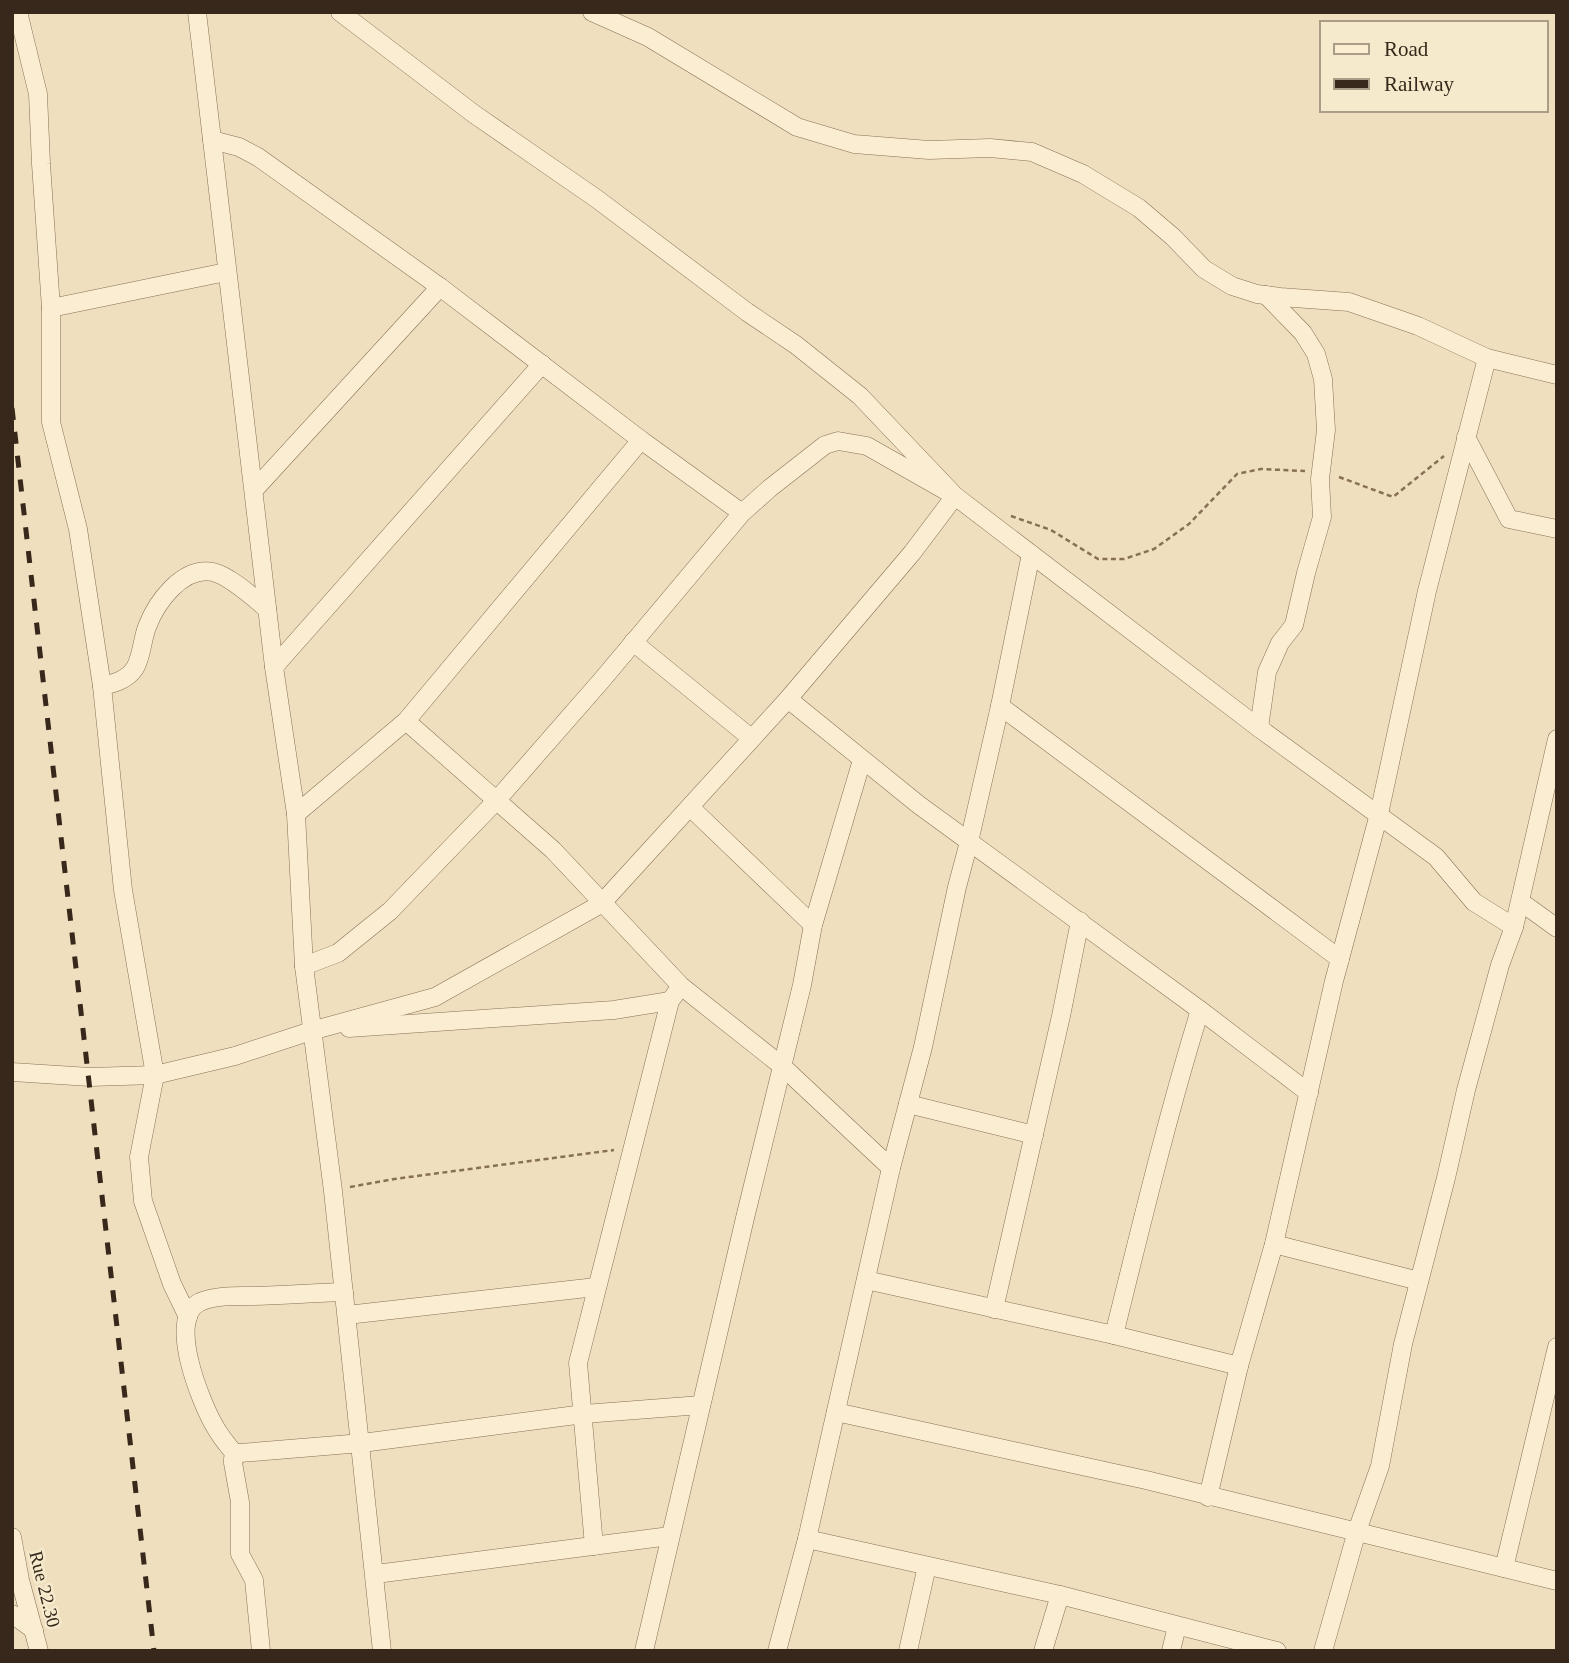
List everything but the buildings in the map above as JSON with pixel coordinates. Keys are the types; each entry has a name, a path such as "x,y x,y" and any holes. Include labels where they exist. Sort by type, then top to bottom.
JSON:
{"street":[{"path":"18,12 38,94 51,308 51,422 78,529 102,686 123,890 142,986 155,1075 139,1157 143,1201 172,1284 188,1317"},
{"path":"197,12 274,667 296,814 304,966 333,1191 383,1651"},
{"path":"340,12 474,114 796,345 860,396 955,496"},
{"path":"593,12 648,37 797,127 854,144 916,149 990,148 1032,152 1083,174 1139,208 1218,279 1232,286 1266,295 1349,302 1418,326 1487,358 1557,375"},
{"path":"212,140 239,147 258,157 440,287 640,440 742,513"},
{"path":"51,308 226,272"},
{"path":"254,490 440,287"},
{"path":"1259,728 1267,671 1280,643 1294,625 1322,517 1321,472 1326,430 1323,379 1315,355 1303,333 1266,295"},
{"path":"1208,1497 1239,1366 1274,1244 1340,959 1379,814 1427,592 1487,358"},
{"path":"274,667 542,364"},
{"path":"1466,437 1509,519 1557,529"},
{"path":"296,814 406,721 640,440"},
{"path":"304,966 338,953 390,911 496,801 742,513 825,445 838,441 867,446 955,496 1259,728 1436,857 1475,902 1514,928"},
{"path":"12,1072 90,1077 155,1075 235,1055 435,997 601,904 788,699 903,564 955,496"},
{"path":"773,1650 807,1539 1000,706 1031,554"},
{"path":"102,686 122,681 135,669 154,609 168,590 199,573 214,572 248,593 267,609"},
{"path":"634,642 751,738"},
{"path":"788,699 969,842 1080,921 1309,1093"},
{"path":"1000,706 1340,959"},
{"path":"406,721 553,850 681,986 782,1066 891,1168"},
{"path":"1323,1651 1357,1531 1380,1466 1400,1358 1466,1090 1500,965 1521,902 1557,739"},
{"path":"644,1651 802,985 813,925 862,760"},
{"path":"690,807 813,925"},
{"path":"1521,902 1557,928"},
{"path":"993,1309 1061,1016 1080,921"},
{"path":"594,1546 578,1363 670,1001 681,986"},
{"path":"311,1031 614,1010 670,1001"},
{"path":"1114,1335 1155,1167 1200,1010"},
{"path":"908,1104 1034,1135"},
{"path":"1274,1244 1419,1281"},
{"path":"866,1280 1114,1335 1239,1366"},
{"path":"347,1315 596,1287"},
{"path":"236,1455 215,1428 203,1402 187,1350 188,1317 193,1307 201,1302 223,1297 344,1292"},
{"path":"1504,1568 1557,1347"},
{"path":"261,1651 254,1580 240,1554 240,1502 233,1471 233,1459 236,1455 246,1451 362,1443 584,1414 701,1405"},
{"path":"836,1412 1146,1480 1557,1581"},
{"name":"Rue 22.30","path":"12,1536 16,1565 39,1651"},
{"path":"376,1574 670,1536"},
{"path":"807,1539 1060,1595 1276,1651"},
{"path":"908,1651 927,1566"},
{"path":"1043,1651 1060,1595"},
{"path":"12,1614 34,1630"},
{"path":"1171,1651 1177,1626"}],"path":[{"path":"1003,513 1051,530 1098,559 1124,559 1154,549 1189,524 1237,474 1261,468 1321,472 1393,497 1466,437"},
{"path":"333,1191 394,1179 633,1148"}],"railway":[{"path":"12,408 154,1651"}]}
